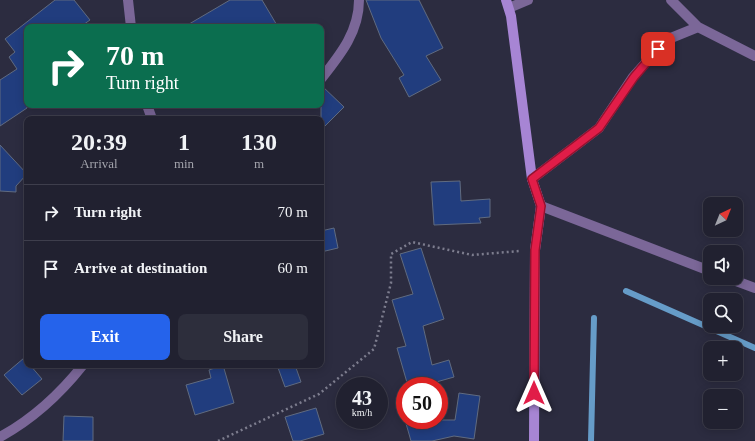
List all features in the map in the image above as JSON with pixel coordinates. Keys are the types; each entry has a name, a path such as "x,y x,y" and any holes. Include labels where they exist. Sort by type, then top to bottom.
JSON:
{"main road":[{"path":"507,4 532,179 541,206 535,250 534,441"}],"street":[{"path":"128,0 131,24"},
{"path":"324,75 345,48 357,25 359,0"},
{"path":"507,4 528,0"},
{"path":"671,0 698,27 755,56"},
{"path":"532,179 599,128 634,77 666,40 698,27"},
{"path":"541,206 703,268"},
{"path":"743,284 755,288"},
{"path":"0,436 23,424 67,384 81,368"}],"path":[{"path":"218,441 319,394 374,349 391,283 391,254 412,242 472,255 535,250"}],"building":[{"path":"55,0 74,0 90,20 84,24 24,24"},
{"path":"230,0 262,0 276,24 189,24"},
{"path":"366,0 419,0 443,48 426,56 441,80 409,97 399,78 404,75 381,38"},
{"path":"24,24 24,108 27,108 0,126 0,80 17,69 9,57 15,52 5,39"},
{"path":"324,88 344,107 324,127 324,116 321,116 321,108 324,108"},
{"path":"0,145 24,171 24,177 16,186 16,192 0,191"},
{"path":"460,181 461,201 490,199 490,217 479,218 481,223 434,225 431,182"},
{"path":"334,228 338,248 324,251 324,230"},
{"path":"421,248 444,319 423,326 432,365 449,360 454,377 448,379 448,377 405,377 397,348 406,346 392,300 413,294 400,254"},
{"path":"24,358 24,368 33,368 42,379 22,395 4,375"},
{"path":"215,368 224,368 234,403 195,415 186,385 211,378 209,370"},
{"path":"278,368 296,368 301,382 285,387"},
{"path":"459,393 480,396 474,439 454,436 432,441 411,441 408,429 448,429 448,420 455,420"},
{"path":"316,408 324,434 300,441 293,441 285,417"},
{"path":"64,416 93,417 93,441 63,441"}],"waterway":[{"path":"626,291 755,348"},
{"path":"591,441 594,318"}],"route":[{"path":"534,393 535,250 541,206 532,179 599,128 634,77 658,49"}]}
